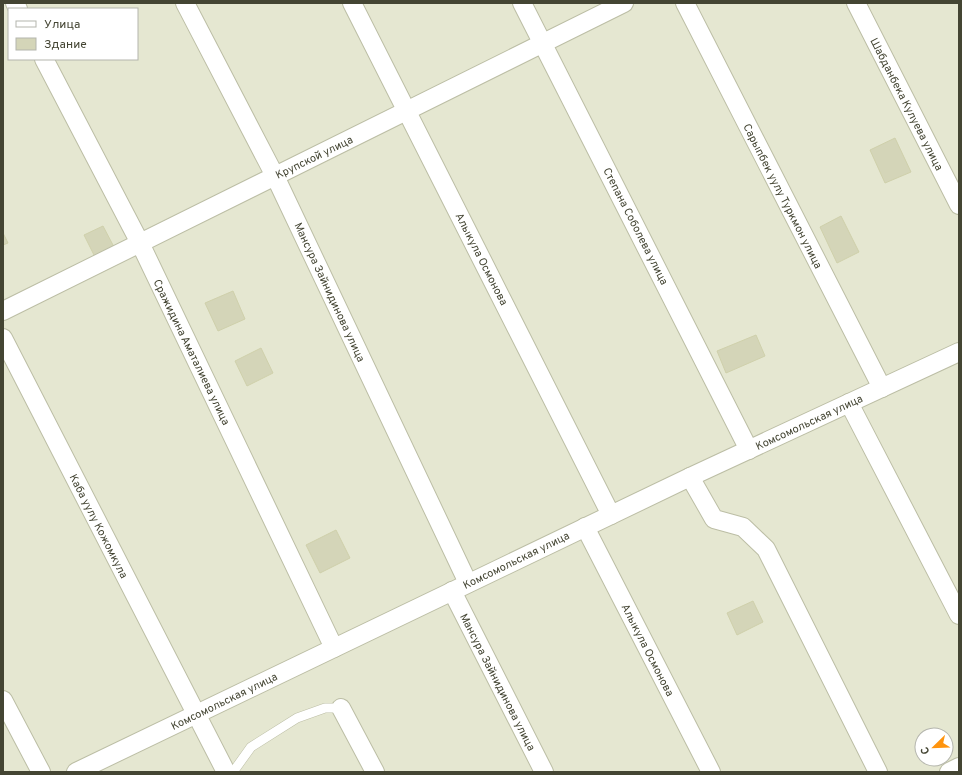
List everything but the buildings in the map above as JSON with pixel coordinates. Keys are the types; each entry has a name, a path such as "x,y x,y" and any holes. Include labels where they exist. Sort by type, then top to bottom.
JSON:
{"street":[{"name":"Мансура Зайнидинова улица","path":"185,3 275,176 468,584"},
{"name":"Алыкула Осмонова","path":"352,3 408,110 611,515"},
{"name":"Степана Соболева улица","path":"522,3 749,450"},
{"name":"Крупской улица","path":"3,311 624,3"},
{"name":"Сарыпбек уулу Туркмон улица","path":"685,3 882,388"},
{"name":"Шабданбека Кулуева улица","path":"856,3 959,205"},
{"name":"Сражидина Аматалиева улица","path":"45,60 140,243 334,648"},
{"name":"Каба уулу Кожомкула","path":"3,338 226,772"},
{"name":"Комсомольская улица","path":"76,772 690,477 959,352"},
{"path":"849,403 959,615"},
{"path":"690,477 714,520 742,527 766,549 878,772"},
{"name":"Алыкула Осмонова","path":"585,527 711,772"},
{"name":"Мансура Зайнидинова улица","path":"452,591 544,772"},
{"path":"3,700 41,772"},
{"path":"341,708 374,772"},
{"path":"949,772 959,768"}],"lane":[{"path":"233,772 251,747 297,718 325,708 341,708"}],"shaded area":[{"path":"3,3 959,3 959,772 3,772"}]}
